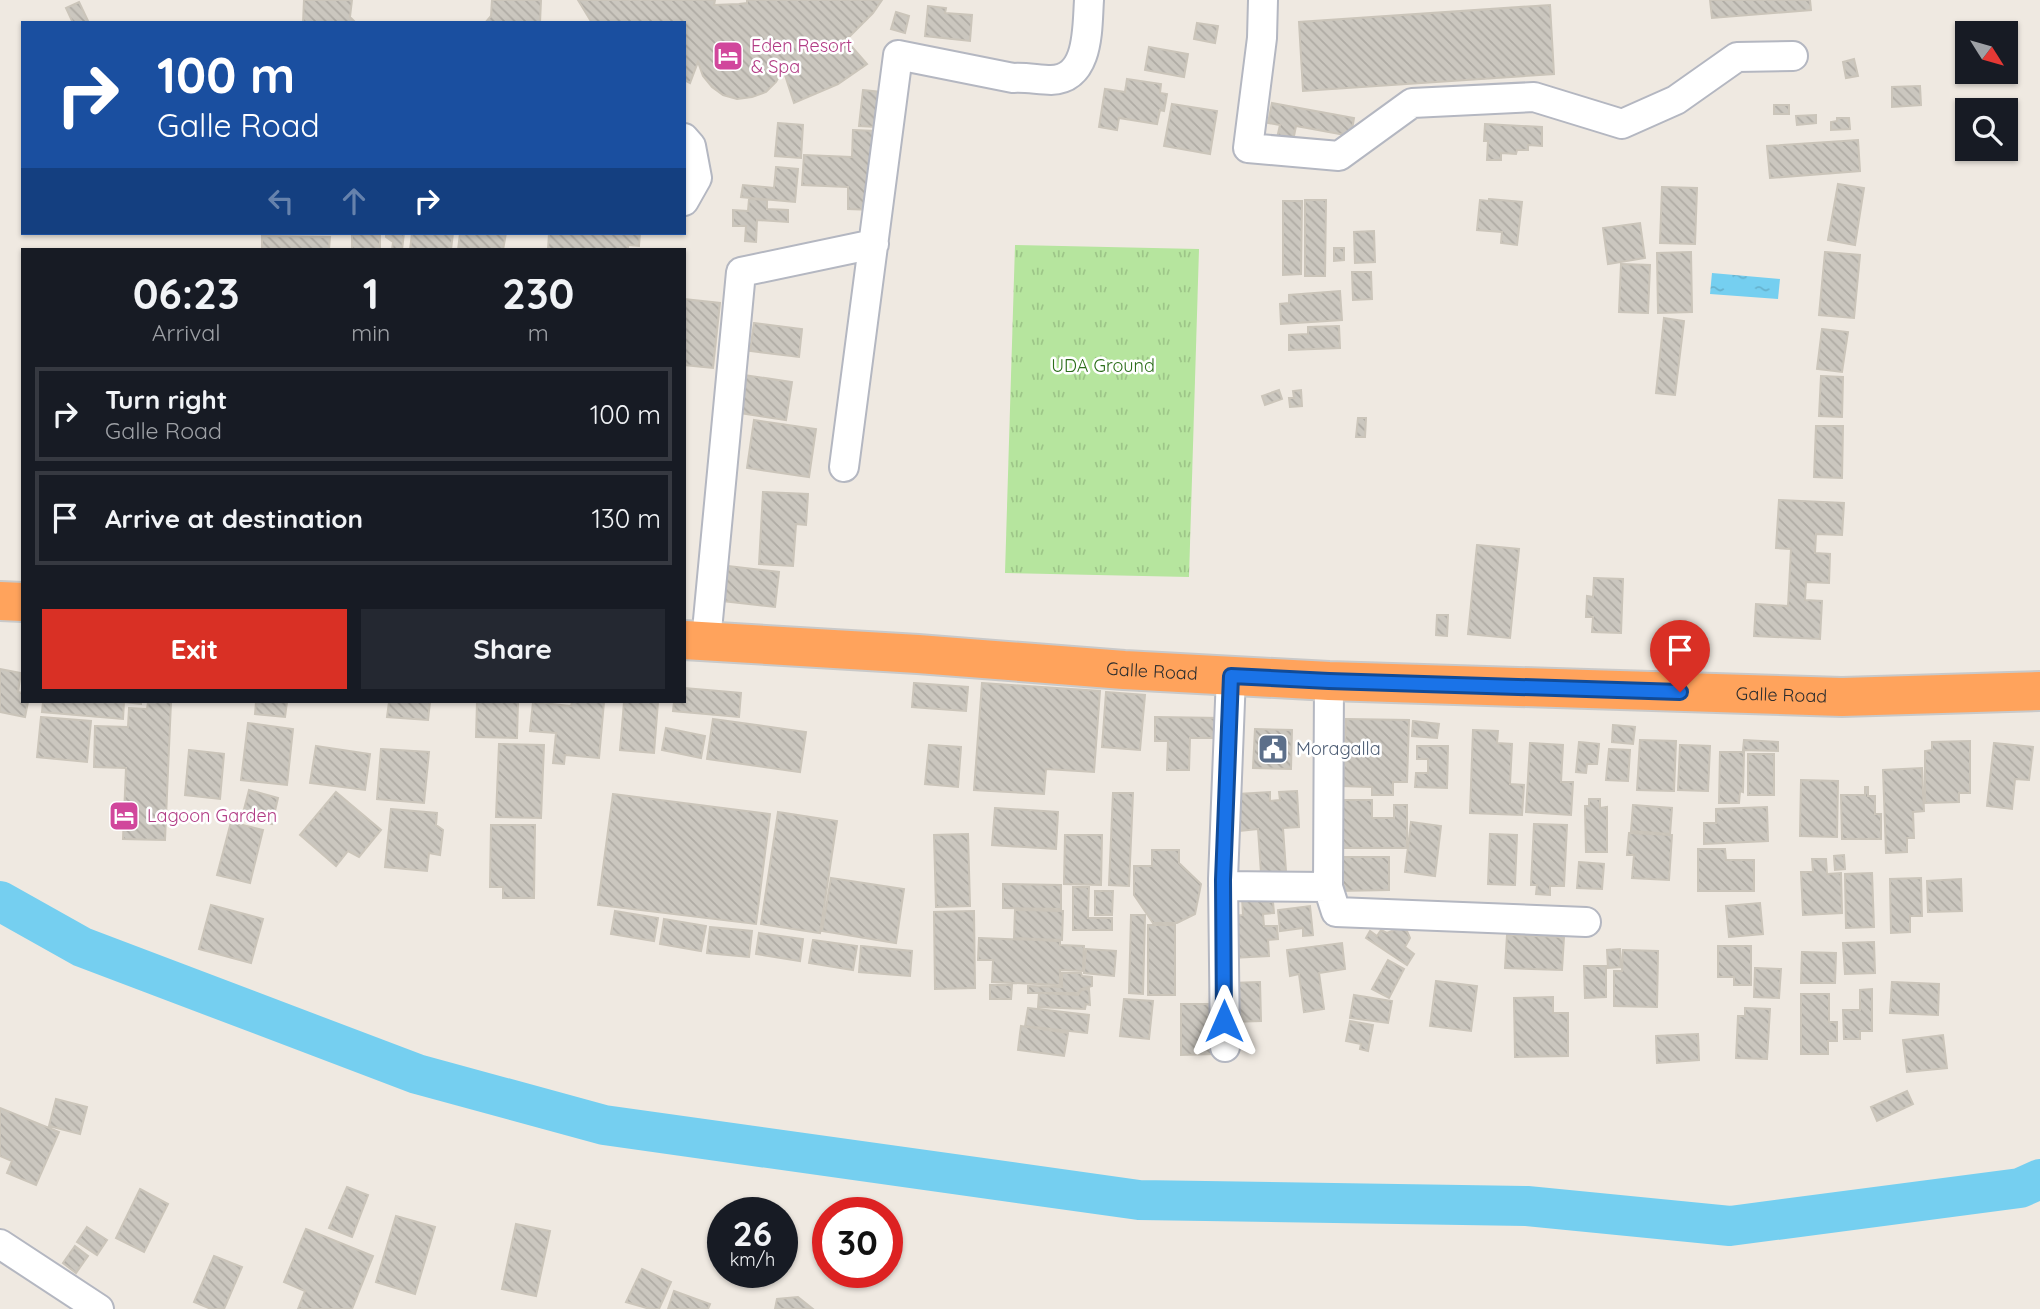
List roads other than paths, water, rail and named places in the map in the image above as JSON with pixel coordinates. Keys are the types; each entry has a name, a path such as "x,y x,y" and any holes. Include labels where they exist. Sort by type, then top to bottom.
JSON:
{"highway":[{"path":"0,601 21,602"},
{"name":"Galle Road","path":"695,641 1329,681 1842,697 2040,691"}],"street":[{"path":"844,467 898,55 1013,78 1053,80 1069,76 1079,64 1086,39 1089,0"},
{"path":"1263,0 1262,38 1248,148 1339,156 1412,103 1534,97 1622,124 1676,100 1737,57 1793,56"},
{"path":"686,140 691,146 697,178 686,197"},
{"path":"695,641 741,272 874,244"},
{"path":"1224,1047 1223,886 1231,676"},
{"path":"1329,681 1328,887 1336,912 1586,922"},
{"path":"1223,886 1328,887"},
{"path":"0,1244 99,1309"}],"water":[{"path":"1712,273 1780,279 1778,299 1710,294"}],"waterway":[{"path":"0,901 82,947 417,1074 604,1125 1139,1200 1527,1206 1730,1226 2020,1188 2040,1179"}],"place":[{"name":"Eden Resort & Spa","path":"728,56"},
{"name":"Moragalla","path":"1273,749"},
{"name":"Lagoon Garden","path":"124,816"}],"park label":[{"name":"UDA Ground","path":"1103,366"}]}
